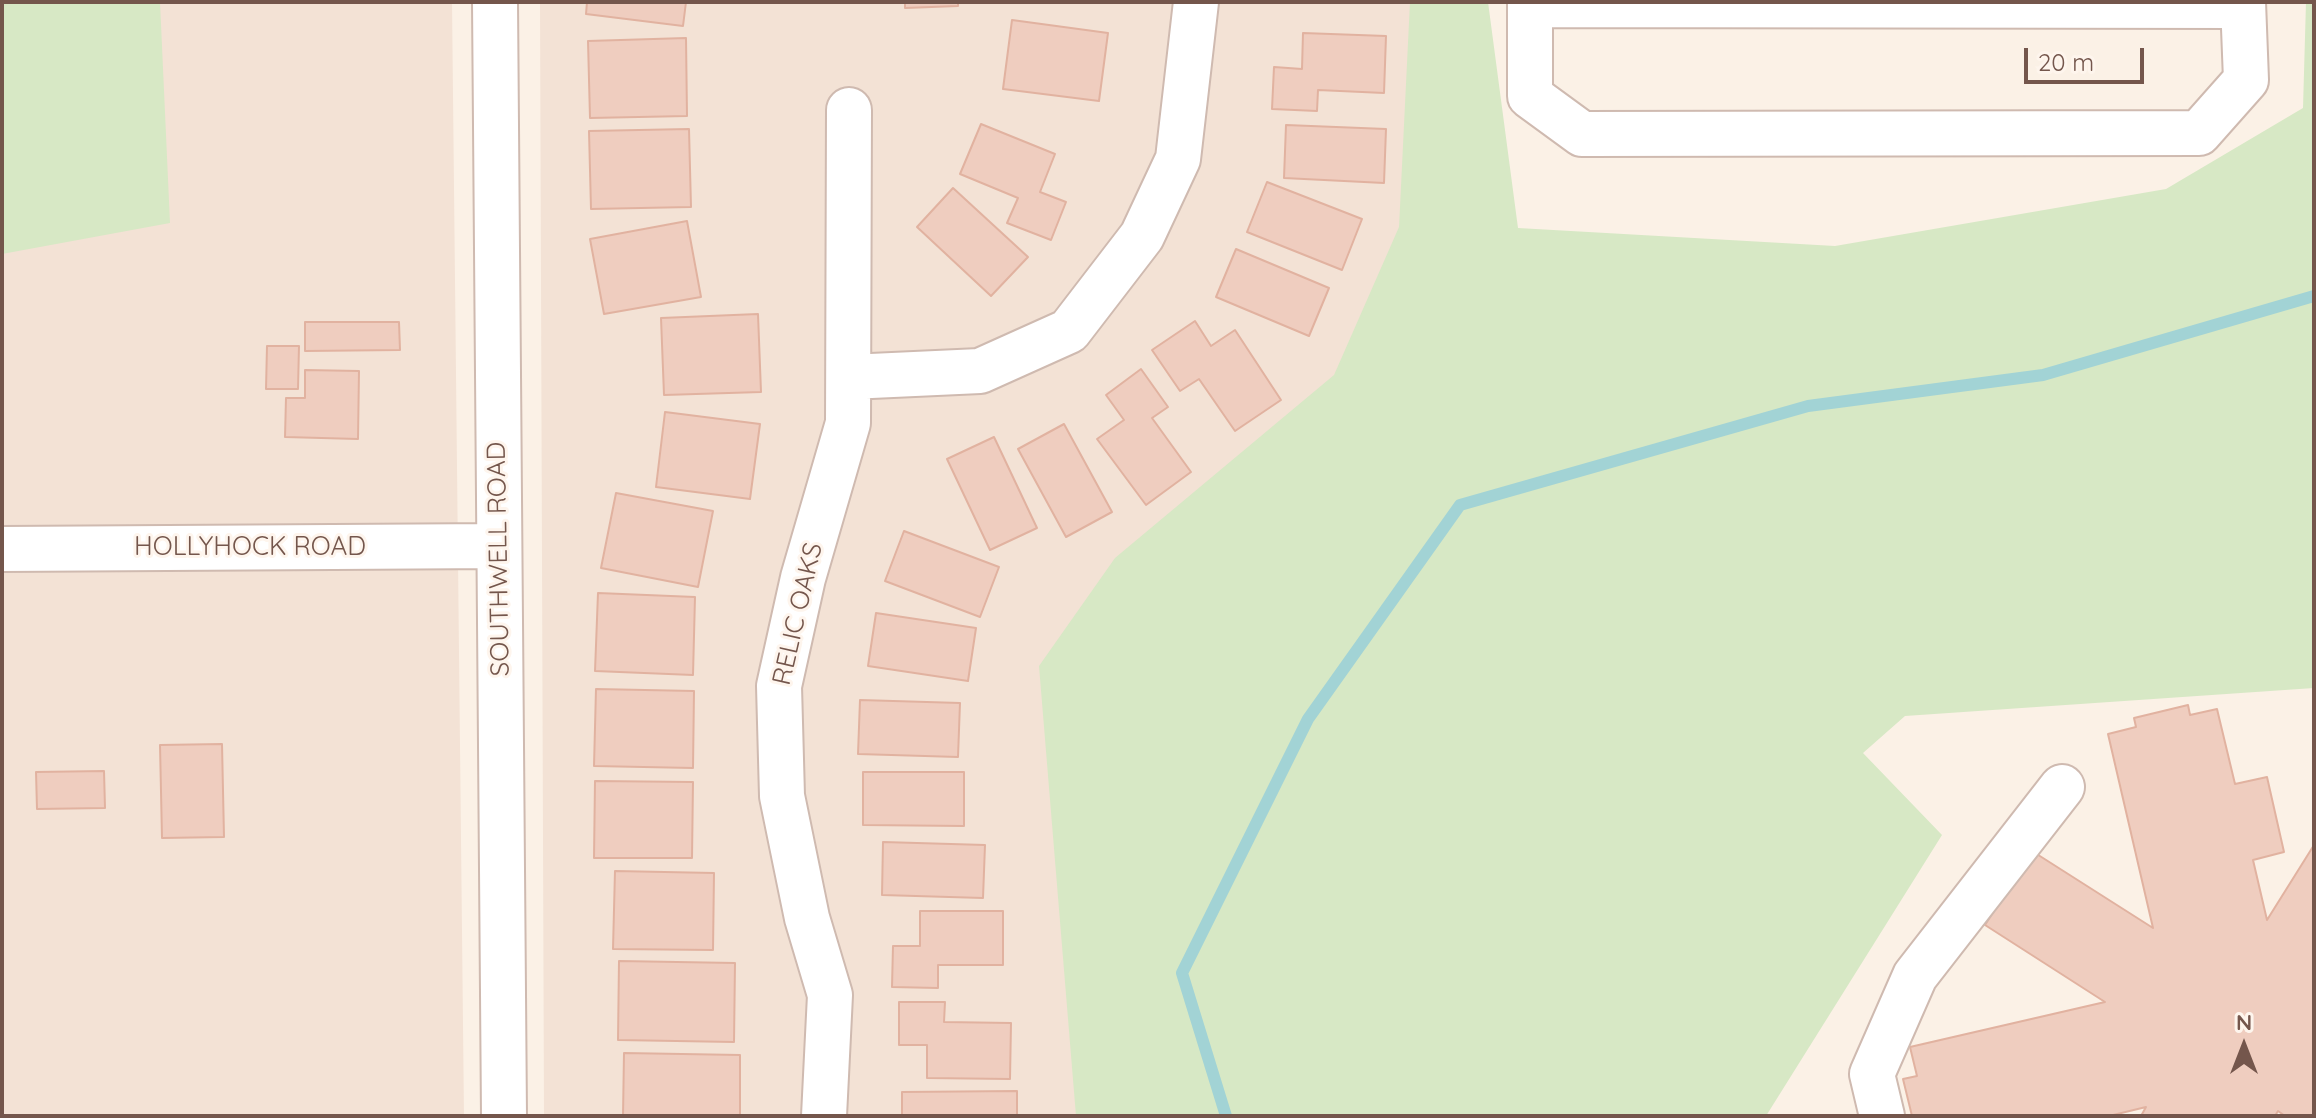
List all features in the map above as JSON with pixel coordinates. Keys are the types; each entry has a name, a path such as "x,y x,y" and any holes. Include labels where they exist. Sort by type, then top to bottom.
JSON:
{"street":[{"name":"SOUTHWELL ROAD","path":"495,2 504,1116"},
{"path":"849,377 980,371 1069,331 1142,236 1178,159 1196,2"},
{"path":"1530,3 2243,4 2246,80 2199,133 1582,134 1530,96 1530,3"},
{"name":"RELIC OAKS","path":"824,1116 830,995 807,918 782,796 779,686 803,578 848,423 849,110"},
{"name":"HOLLYHOCK ROAD","path":"2,549 498,546"},
{"path":"1882,1116 1872,1074 1915,976 2062,787"}],"shaded area":[{"path":"2,2 452,2 464,1116 2,1116"},
{"path":"540,2 1455,2 1461,320 1078,1116 544,1116"}],"green space":[{"path":"2,2 160,2 170,223 2,254"},
{"path":"1410,2 1488,2 1518,228 1835,246 2166,189 2303,108 2306,2 2314,2 2314,688 1905,716 1863,753 1942,835 1766,1116 1076,1116 1039,666 1115,558 1334,375 1399,227"}],"building":[{"path":"587,2 686,2 683,26 586,14"},
{"path":"905,2 958,2 958,6 905,8"},
{"path":"1012,20 1108,33 1099,101 1003,89"},
{"path":"1303,33 1386,36 1384,93 1318,90 1317,111 1272,109 1274,67 1302,69"},
{"path":"686,38 687,116 590,118 588,41"},
{"path":"981,124 1055,154 1040,192 1066,202 1051,240 1007,223 1018,198 960,174"},
{"path":"1286,125 1386,129 1384,183 1284,178"},
{"path":"689,129 691,207 591,209 589,131"},
{"path":"1267,182 1362,219 1342,270 1247,232"},
{"path":"953,188 1028,257 991,296 917,227"},
{"path":"687,221 701,297 604,314 590,239"},
{"path":"1236,249 1329,288 1309,336 1216,297"},
{"path":"758,314 761,392 664,395 661,318"},
{"path":"1195,321 1211,346 1235,330 1281,400 1235,431 1199,379 1180,391 1152,350"},
{"path":"305,322 399,322 400,350 305,351"},
{"path":"267,346 299,346 298,389 266,389"},
{"path":"1141,369 1168,407 1152,418 1191,472 1146,505 1097,439 1124,420 1106,395"},
{"path":"305,370 359,371 358,439 285,437 286,398 305,398"},
{"path":"665,412 760,424 750,499 656,487"},
{"path":"1064,424 1112,512 1066,537 1018,449"},
{"path":"994,437 1037,528 990,550 947,459"},
{"path":"616,493 713,511 698,587 601,568"},
{"path":"904,531 999,567 980,617 885,581"},
{"path":"598,593 695,597 693,675 595,671"},
{"path":"876,613 976,628 968,681 868,666"},
{"path":"596,689 694,691 693,768 594,766"},
{"path":"860,700 960,703 958,757 858,754"},
{"path":"2188,705 2190,715 2217,709 2235,784 2267,777 2284,852 2253,860 2267,920 2314,845 2314,1116 2285,1116 2278,1111 2275,1116 2141,1116 2146,1107 2109,1116 1912,1116 1903,1079 1917,1076 1910,1047 2105,1002 1985,925 2032,851 2153,928 2108,734 2136,727 2134,718"},
{"path":"222,744 224,837 162,838 160,745"},
{"path":"104,771 105,808 37,809 36,772"},
{"path":"863,772 964,772 964,826 863,825"},
{"path":"595,781 693,782 692,858 594,858"},
{"path":"883,842 985,845 983,898 882,895"},
{"path":"615,871 714,873 713,950 613,949"},
{"path":"920,911 1003,911 1003,965 938,965 938,988 892,987 893,946 920,946"},
{"path":"619,961 735,963 734,1042 618,1040"},
{"path":"899,1002 945,1002 944,1022 1011,1023 1010,1079 927,1078 927,1045 899,1045"},
{"path":"624,1053 740,1055 740,1116 623,1116"},
{"path":"1017,1091 1017,1116 902,1116 902,1092"}],"waterway":[{"path":"1226,1116 1182,973 1308,719 1460,505 1808,406 2043,375 2314,296"}]}
